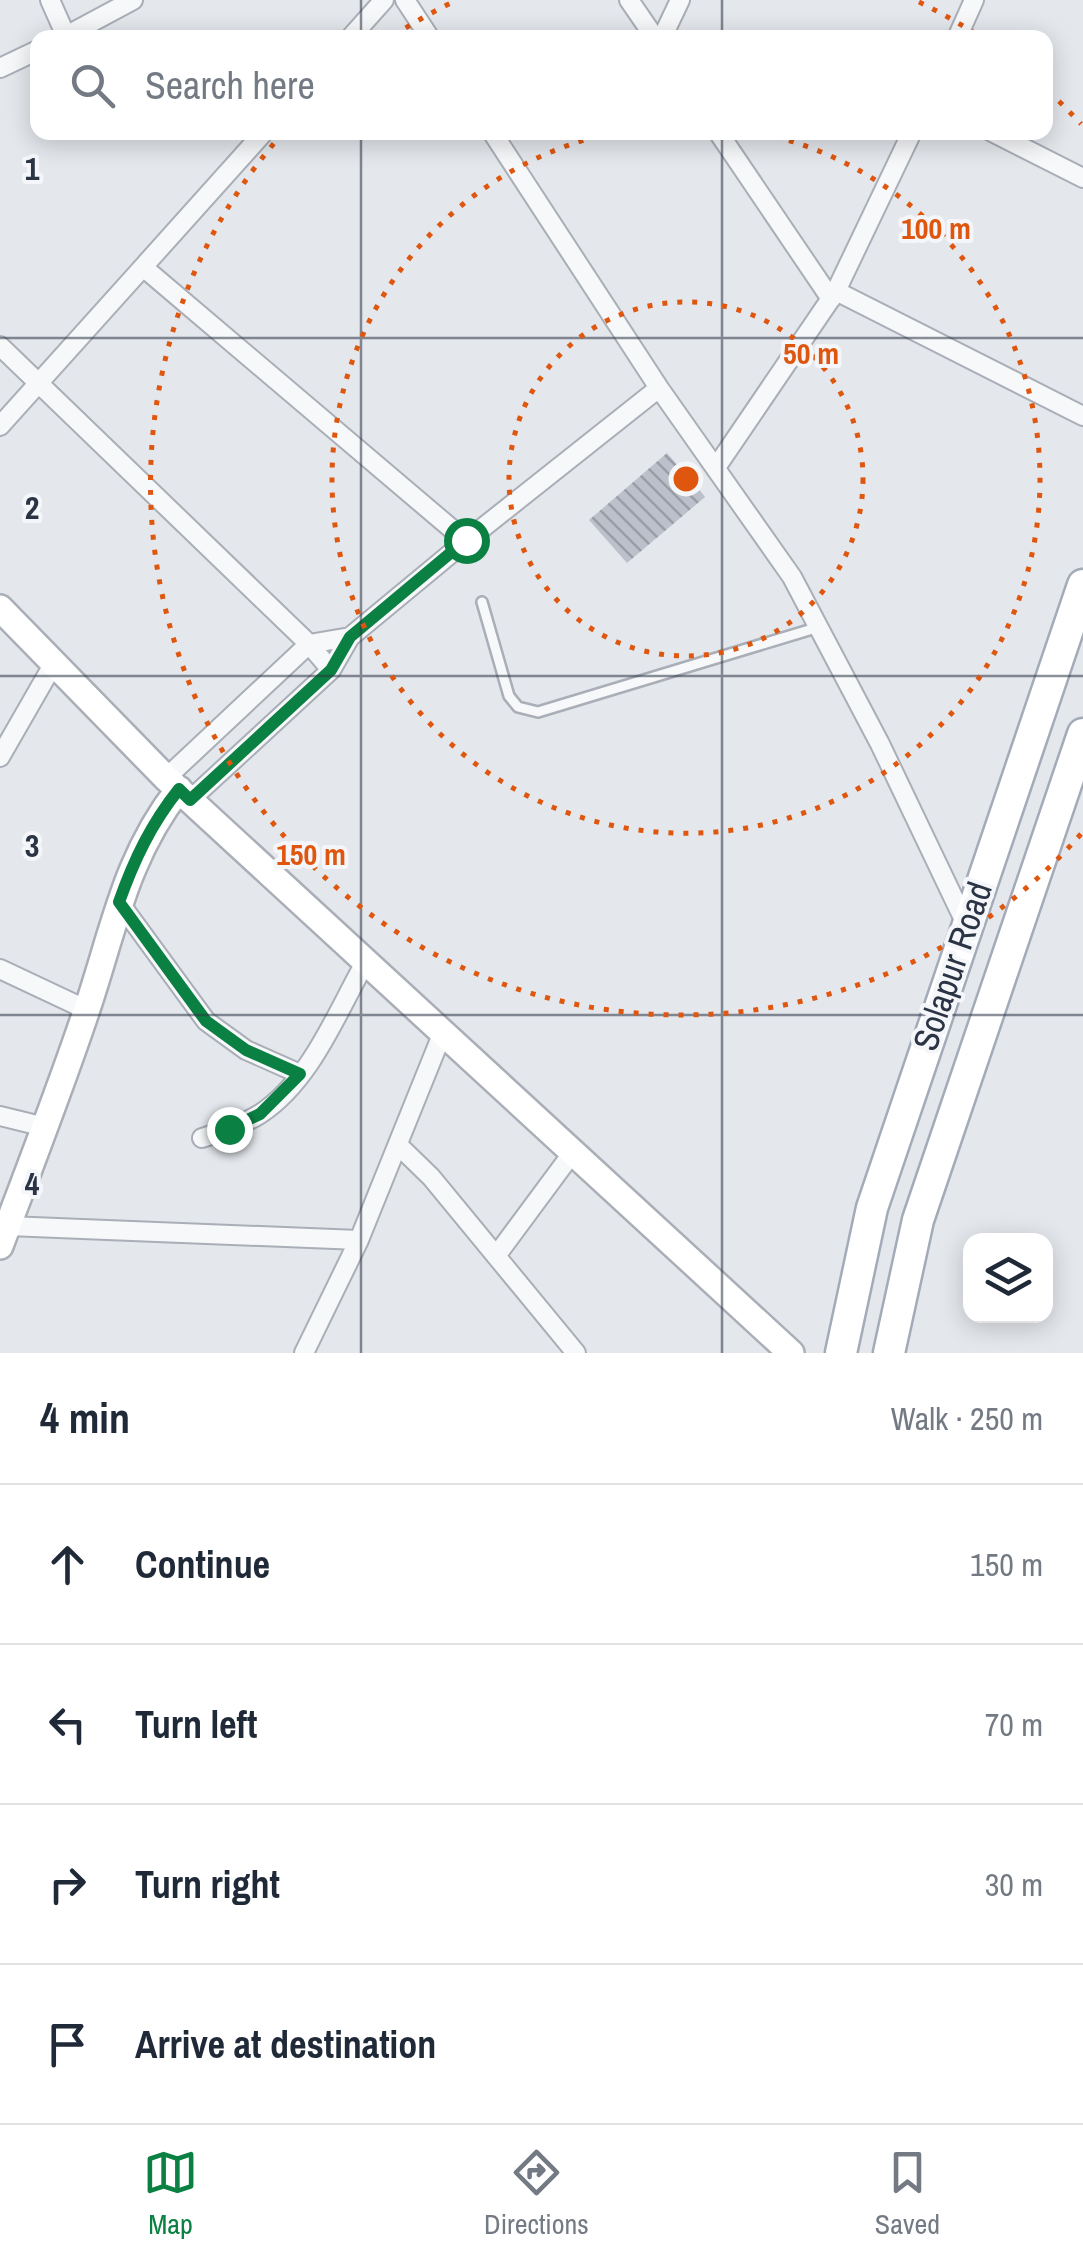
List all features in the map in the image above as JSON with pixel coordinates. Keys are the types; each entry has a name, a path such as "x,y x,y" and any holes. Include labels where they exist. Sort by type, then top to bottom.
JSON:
{"main road":[{"name":"Solapur Road","path":"841,1353 872,1208 1083,585"},
{"name":"Solapur Road","path":"889,1353 918,1220 1083,734"}],"street":[{"path":"50,0 62,30"},
{"path":"78,30 132,0"},
{"path":"357,30 384,0"},
{"path":"405,0 425,30"},
{"path":"630,0 652,30"},
{"path":"663,30 680,0"},
{"path":"961,30 974,0"},
{"path":"0,68 30,54"},
{"path":"0,426 257,140"},
{"path":"497,140 659,388 792,578 880,744 966,924"},
{"path":"724,140 833,295 1083,416"},
{"path":"717,466 833,295 908,140"},
{"path":"1008,140 1083,178"},
{"path":"143,266 466,540"},
{"path":"0,346 309,644 331,670"},
{"path":"178,789 331,670 350,637 466,540 659,388"},
{"path":"0,608 178,789 791,1353"},
{"path":"350,637 309,644 155,819 119,902 87,1010 4,1236 359,1240"},
{"path":"0,757 54,664"},
{"path":"119,902 206,1021 246,1050 300,1074"},
{"path":"202,1138 260,1114 300,1074 366,961"},
{"path":"0,968 87,1010"},
{"path":"304,1353 359,1240 443,1032"},
{"path":"0,1116 44,1127"},
{"path":"398,1145 431,1177 576,1353"},
{"path":"496,1256 573,1152"}],"lane":[{"path":"482,602 509,696 518,706 538,712 819,627"}],"building":[{"path":"667,453 705,497 627,563 589,520"}],"route":[{"path":"229,1129 260,1114 300,1074 246,1050 206,1021 119,902 134,861 155,819 179,789 190,800 331,670 350,637 466,540"}]}
